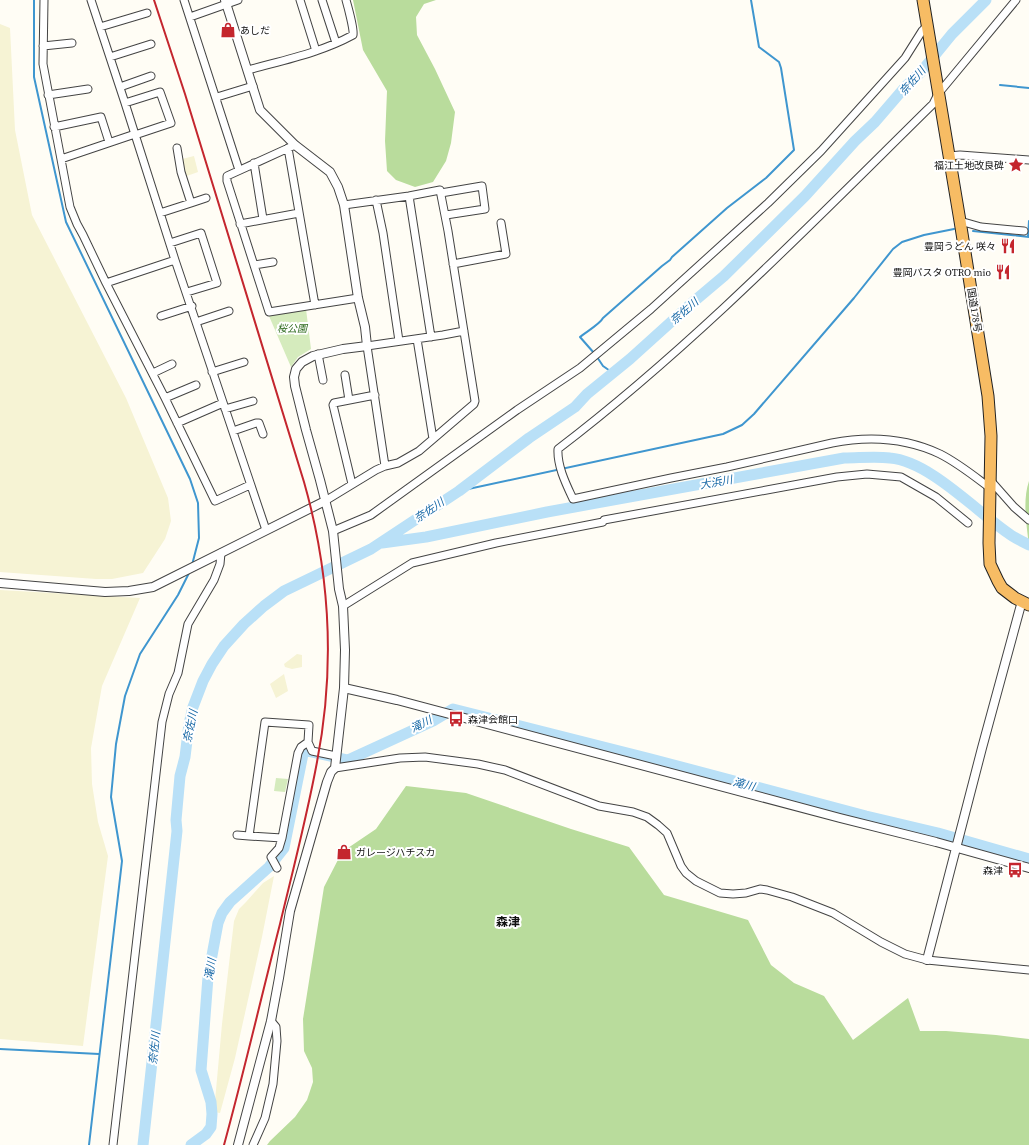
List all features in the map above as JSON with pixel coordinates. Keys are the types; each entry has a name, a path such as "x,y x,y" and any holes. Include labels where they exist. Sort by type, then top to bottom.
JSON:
{"highway":[{"name":"国道178号","path":"923,0 988,396 991,436 990,564 998,581 1008,593 1026,603"}],"street":[{"path":"44,0 43,64 70,207 77,224 178,423 215,501 250,485"},
{"path":"91,0 175,260 192,306 212,372 266,530"},
{"path":"184,0 217,97 239,170"},
{"path":"190,17 226,2 238,0"},
{"path":"300,0 316,51"},
{"path":"322,0 336,43"},
{"path":"248,70 301,56 353,35 354,31 349,17 346,0"},
{"path":"1016,0 938,91 933,104 764,271 618,401 558,449 558,456 565,482 573,499 727,467 832,443 861,439 894,441 927,449 951,460 1029,520"},
{"path":"226,2 260,110 292,147 330,172 338,187 344,205 358,298 365,327 385,466"},
{"path":"100,27 147,13"},
{"path":"332,531 371,515 517,410 580,368 651,309 822,151 905,58 922,31 928,29"},
{"path":"43,46 72,43"},
{"path":"110,57 151,44"},
{"path":"120,87 151,76"},
{"path":"217,97 253,86"},
{"path":"48,95 88,89"},
{"path":"60,159 109,142 170,124 160,92 125,103"},
{"path":"54,127 101,117 109,142"},
{"path":"292,147 227,176 227,182 269,312 358,298"},
{"path":"292,147 299,212 315,305"},
{"path":"177,148 181,172 191,203"},
{"path":"949,156 960,155 1029,160"},
{"path":"254,163 263,219"},
{"path":"344,205 440,190 441,193 482,186 485,209 446,215"},
{"path":"0,583 106,592 129,591 153,587 325,501 385,466 398,463 412,455 433,439 474,404 475,401 446,215 441,193"},
{"path":"409,196 431,336"},
{"path":"160,214 206,198"},
{"path":"376,200 383,233 399,341"},
{"path":"240,224 299,212"},
{"path":"960,221 981,227 1024,231"},
{"path":"453,264 506,254 501,224"},
{"path":"170,243 201,233 217,283 187,292"},
{"path":"106,283 175,260"},
{"path":"254,265 273,262"},
{"path":"161,316 192,306"},
{"path":"196,322 229,311"},
{"path":"335,768 344,688 345,650 343,606 339,588 332,531 295,386 294,377 296,369 309,357 318,354 464,331"},
{"path":"417,339 433,439"},
{"path":"318,354 323,380"},
{"path":"212,372 244,362"},
{"path":"153,373 172,364"},
{"path":"345,375 349,400"},
{"path":"165,398 196,385"},
{"path":"352,484 333,405 334,403 375,395"},
{"path":"178,423 224,406 253,400"},
{"path":"233,431 259,423 263,434"},
{"path":"343,606 412,563 496,543 603,522 604,520 837,476 867,474 901,477 936,497 968,523"},
{"path":"113,1145 162,722 169,694 178,673 188,624 214,580 220,564 217,555"},
{"path":"927,960 982,748 1026,603"},
{"path":"344,688 397,700 1029,868"},
{"path":"249,836 265,722 309,725 308,742 312,751 336,756"},
{"path":"277,868 271,857 279,848 282,838 298,753 301,747 308,742"},
{"path":"238,1145 271,1021 280,978 290,911 327,782 331,772 335,768 400,758 426,758 478,764 506,770 599,806 633,812 647,818 667,833 681,866 686,873 696,881 720,893 746,893 760,889 792,897 833,913 881,942 905,954 927,960 1029,970"},
{"path":"237,835 282,838"},
{"path":"253,1145 265,1118 273,1084 277,1041 276,1027 271,1021"},
{"path":"260,1061 275,1065"}],"shaded area":[{"path":"0,24 10,28 15,130 32,215 126,398 168,498 171,521 165,539 143,573 112,579 96,579 0,572"},
{"path":"194,156 198,172 184,177 182,159"},
{"path":"0,590 140,598 102,686 91,748 92,784 98,822 108,856 83,1046 0,1039"},
{"path":"297,654 302,655 302,667 292,669 285,667 284,664"},
{"path":"284,674 288,691 276,698 270,684"},
{"path":"274,876 235,1058 220,1113 214,1112 222,1024 234,921 239,909 263,883"}],"green space":[{"path":"353,0 436,0 424,4 416,17 417,35 455,112 451,143 446,161 433,182 415,187 396,180 387,171 385,141 387,91 363,50"},
{"name":"桜公園","path":"306,309 311,349 298,357 291,367 269,316"},
{"path":"1029,481 1029,547 1025,506"},
{"path":"276,778 288,779 285,792 274,791"},
{"path":"406,786 466,793 629,847 664,895 748,920 771,965 794,983 824,996 853,1040 908,998 920,1031 946,1031 1029,1039 1029,1145 267,1145 295,1117 307,1100 313,1082 312,1068 304,1051 303,1019 324,887 342,852 376,829"}],"waterway":[{"path":"34,0 34,77 66,222 190,479 198,503 199,538 192,565"},
{"path":"594,353 580,337 599,323 727,208 766,178 794,150 781,68 779,62 759,47 751,0"},
{"name":"奈佐川","path":"143,1145 177,831 176,820 180,776 185,757 189,724 193,707 203,681 224,646 244,624 284,591 371,549 459,491 529,438 575,407 587,394 630,359 724,276 805,196 855,141 875,122 906,86 921,72 952,34 986,0"},
{"path":"1000,85 1029,88"},
{"path":"1028,237 1029,221"},
{"path":"459,491 723,434 742,425 754,414 854,298 893,249 902,242 924,235 954,229"},
{"path":"973,231 1029,237"},
{"path":"597,357 603,366 613,373"},
{"name":"大浜川","path":"382,543 426,537 547,512 844,458 873,457 905,461 936,477 952,488 1010,535 1029,545"},
{"path":"89,1145 122,861 111,797 116,744 125,696 140,654 178,595 190,571"},
{"name":"滝川","path":"191,1145 206,1134 211,1127 211,1102 201,1070 208,977 218,923 222,913 230,902 269,867 284,848 303,754 307,751 348,760 433,721 453,709 651,759 866,816 938,833 1029,859"},
{"path":"0,1049 99,1054"}],"railway":[{"path":"154,0 185,94 304,482 320,551 327,621 328,657 326,692 323,727 317,762 300,843 224,1145"}],"place":[{"name":"あしだ","path":"228,30"},
{"name":"福江土地改良碑","path":"1016,165"},
{"name":"豊岡うどん 咲々","path":"1008,246"},
{"name":"豊岡パスタ OTRO mio","path":"1003,272"},
{"name":"森津会館口","path":"456,719"},
{"name":"ガレージハチスカ","path":"344,852"},
{"name":"森津","path":"1015,870"}],"district":[{"name":"森津","path":"508,922"}]}
